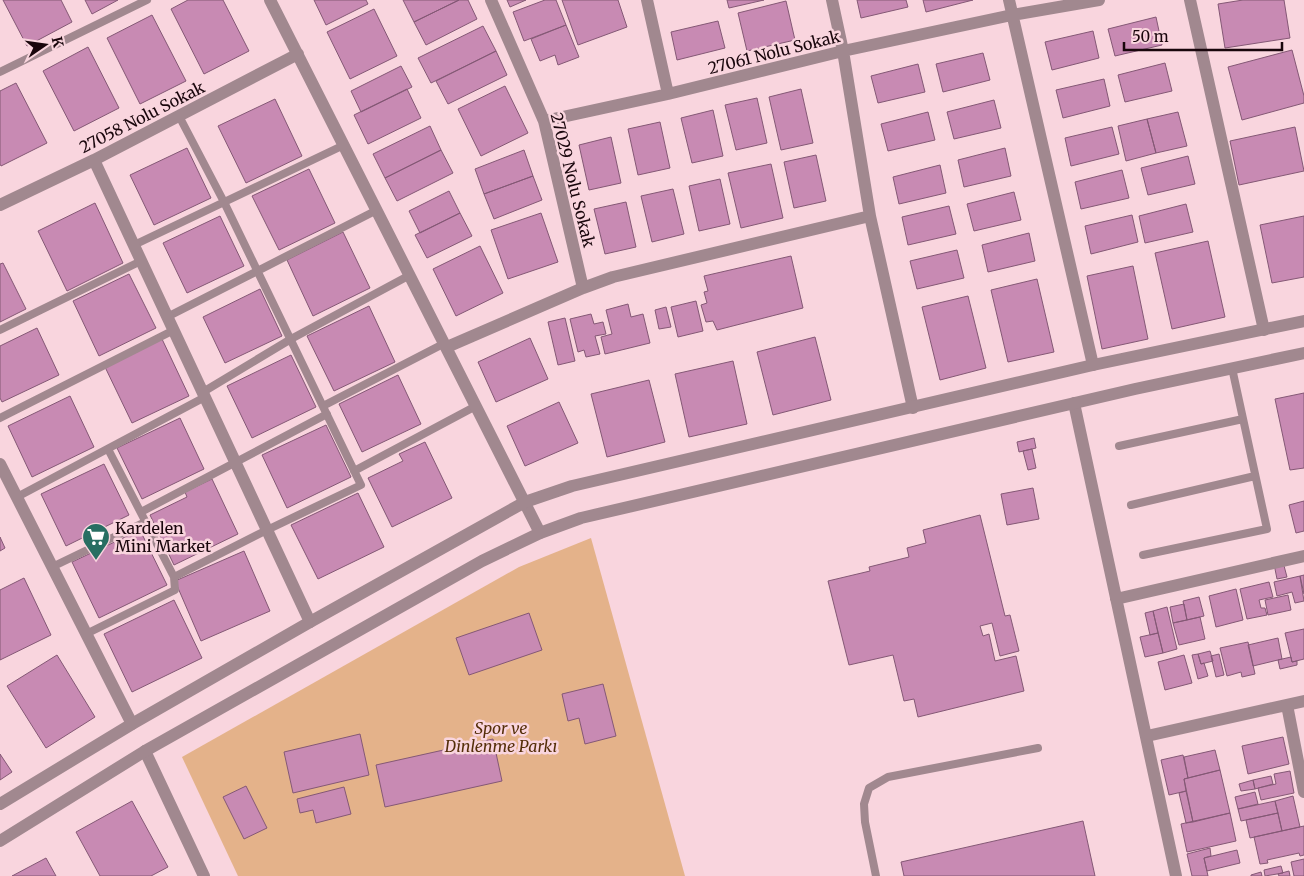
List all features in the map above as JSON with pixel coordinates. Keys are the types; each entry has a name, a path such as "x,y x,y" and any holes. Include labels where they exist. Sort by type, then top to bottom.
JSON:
{"street":[{"path":"270,0 540,533"},
{"name":"27029 Nolu Sokak","path":"491,0 544,121 583,288"},
{"path":"647,0 668,94"},
{"path":"832,0 843,52 870,216 913,408"},
{"path":"1009,0 1093,365"},
{"name":"27061 Nolu Sokak","path":"544,121 1012,15 1099,0"},
{"path":"1190,0 1264,330"},
{"name":"27058 Nolu Sokak","path":"0,205 94,160 298,54"},
{"path":"94,160 310,622"},
{"path":"446,345 613,277 870,216"},
{"path":"0,804 132,724 525,502 572,486 1093,365 1304,321"},
{"path":"0,841 145,751 482,561 540,533 581,518 1074,403 1304,353"},
{"path":"1074,403 1176,876"},
{"path":"0,464 132,724"},
{"path":"1116,599 1304,556"},
{"path":"1147,736 1304,701"},
{"path":"1286,704 1304,792"},
{"path":"145,751 204,876"}],"lane":[{"path":"0,72 147,0"},
{"path":"174,577 361,485 224,202 179,116"},
{"path":"134,245 344,144"},
{"path":"168,317 376,210"},
{"path":"0,330 141,261"},
{"path":"17,497 108,449 204,394 291,339 410,275"},
{"path":"0,418 174,330"},
{"path":"322,406 446,345"},
{"path":"1143,556 1267,529 1232,368"},
{"path":"354,471 476,406"},
{"path":"141,512 326,414"},
{"path":"1119,446 1243,419"},
{"path":"86,634 176,590 174,577 108,449"},
{"path":"1132,505 1255,476"},
{"path":"52,567 146,522"},
{"path":"876,876 865,822 864,804 869,788 888,777 1038,748"}],"green space":[{"name":"Spor ve Dinlenme Parkı","path":"591,538 685,876 238,876 182,757 519,567"}],"building":[{"path":"3,0 61,0 72,22 27,46"},
{"path":"85,0 118,0 92,14"},
{"path":"188,0 223,0 249,51 204,74 171,9"},
{"path":"314,0 366,0 368,4 326,25"},
{"path":"403,0 459,0 414,22"},
{"path":"459,0 468,0 477,19 426,45 414,22"},
{"path":"507,0 526,0 510,7"},
{"path":"545,0 556,0 566,25 524,41 513,12"},
{"path":"562,0 618,0 627,27 578,45"},
{"path":"727,0 764,0 729,8"},
{"path":"857,0 906,0 908,7 861,18"},
{"path":"923,0 973,0 926,12"},
{"path":"1243,0 1284,0 1290,38 1225,48 1218,4"},
{"path":"786,1 795,40 747,51 738,13"},
{"path":"374,9 397,56 350,79 327,32"},
{"path":"152,15 186,81 140,104 107,38"},
{"path":"1156,17 1162,45 1115,56 1108,29"},
{"path":"718,21 725,48 677,60 671,32"},
{"path":"566,25 579,57 558,65 555,55 540,61 531,39"},
{"path":"483,26 496,51 431,83 418,58"},
{"path":"1093,31 1099,58 1052,70 1045,42"},
{"path":"88,47 119,108 74,131 43,71"},
{"path":"1292,50 1304,96 1304,103 1242,120 1228,67"},
{"path":"496,51 507,75 448,104 436,81"},
{"path":"983,53 990,80 943,92 936,64"},
{"path":"1165,63 1172,91 1125,102 1118,75"},
{"path":"918,64 925,92 878,103 871,76"},
{"path":"401,66 412,87 361,112 351,91"},
{"path":"1104,79 1110,106 1063,118 1056,90"},
{"path":"16,83 47,143 1,166 0,91"},
{"path":"505,86 528,133 481,156 458,109"},
{"path":"407,89 421,118 368,144 354,115"},
{"path":"801,89 813,143 781,150 769,97"},
{"path":"757,98 767,143 736,150 725,105"},
{"path":"275,99 302,156 246,183 218,126"},
{"path":"994,100 1001,128 954,139 947,112"},
{"path":"713,110 723,156 692,163 681,118"},
{"path":"928,112 935,140 888,151 881,124"},
{"path":"1178,112 1187,146 1156,153 1147,119"},
{"path":"1147,119 1156,153 1126,161 1118,126"},
{"path":"660,122 670,168 638,175 628,129"},
{"path":"430,126 441,150 385,178 373,154"},
{"path":"1112,127 1119,154 1071,166 1065,138"},
{"path":"1295,127 1304,171 1239,185 1230,141"},
{"path":"611,137 621,183 589,190 579,145"},
{"path":"187,148 211,198 154,225 130,175"},
{"path":"1005,148 1011,176 964,187 958,160"},
{"path":"441,150 453,173 397,201 385,178"},
{"path":"524,150 533,176 484,194 475,169"},
{"path":"816,155 826,201 794,208 784,162"},
{"path":"1188,156 1195,184 1148,195 1141,168"},
{"path":"771,164 783,218 741,228 728,173"},
{"path":"940,165 946,193 899,204 893,177"},
{"path":"309,169 335,223 279,250 252,196"},
{"path":"1122,170 1129,198 1081,209 1075,182"},
{"path":"533,176 542,200 494,219 484,194"},
{"path":"720,179 730,224 699,231 689,186"},
{"path":"673,189 684,234 652,242 641,196"},
{"path":"449,191 460,213 420,233 409,211"},
{"path":"1014,192 1021,220 974,231 967,204"},
{"path":"626,202 636,247 605,254 594,209"},
{"path":"95,203 123,263 67,291 38,231"},
{"path":"1186,204 1193,232 1145,243 1139,216"},
{"path":"949,206 956,234 908,245 902,217"},
{"path":"460,213 472,236 427,258 415,235"},
{"path":"541,213 558,262 508,279 491,230"},
{"path":"1132,215 1138,242 1091,254 1085,226"},
{"path":"220,216 244,266 187,293 163,243"},
{"path":"1304,216 1304,277 1272,283 1260,225"},
{"path":"343,232 370,288 313,316 287,260"},
{"path":"1029,233 1035,261 988,272 982,245"},
{"path":"1208,241 1225,317 1172,329 1155,253"},
{"path":"480,246 503,293 456,316 433,269"},
{"path":"957,250 964,278 917,289 910,261"},
{"path":"791,256 803,308 717,330 713,321 706,322 701,305 707,303 704,292 708,291 704,276"},
{"path":"3,263 26,309 0,322 0,264"},
{"path":"1133,266 1148,339 1102,349 1087,276"},
{"path":"129,274 156,328 99,356 73,301"},
{"path":"1037,279 1054,352 1008,362 991,290"},
{"path":"260,289 282,336 225,363 203,317"},
{"path":"968,296 986,368 940,380 922,307"},
{"path":"696,301 703,331 678,337 671,307"},
{"path":"628,304 631,317 643,314 650,343 605,354 601,337 612,334 606,310"},
{"path":"369,306 395,362 334,391 307,336"},
{"path":"666,307 671,327 659,329 655,310"},
{"path":"591,314 594,324 603,322 606,334 595,336 600,354 586,357 584,350 578,352 570,319"},
{"path":"565,318 575,361 558,365 548,322"},
{"path":"37,328 59,375 2,402 0,398 0,346"},
{"path":"815,337 831,400 773,415 757,352"},
{"path":"530,338 548,379 496,402 478,362"},
{"path":"162,339 189,396 132,423 105,367"},
{"path":"291,355 316,407 252,438 227,386"},
{"path":"733,361 747,424 689,437 675,374"},
{"path":"398,375 421,424 362,452 339,404"},
{"path":"649,380 665,442 607,457 591,394"},
{"path":"1304,393 1304,468 1290,470 1275,399"},
{"path":"70,396 94,447 32,477 8,426"},
{"path":"559,402 578,443 525,466 507,426"},
{"path":"180,418 204,469 142,499 117,448"},
{"path":"326,425 351,477 287,508 262,455"},
{"path":"1034,438 1036,448 1019,452 1017,442"},
{"path":"425,442 452,498 392,527 368,478 403,461 399,454"},
{"path":"1032,449 1036,468 1028,470 1023,451"},
{"path":"104,464 129,515 66,546 41,494"},
{"path":"212,479 238,534 174,565 150,515 187,497 185,492"},
{"path":"1033,488 1039,519 1007,525 1001,494"},
{"path":"358,493 384,547 318,579 291,525"},
{"path":"1304,501 1304,531 1296,533 1289,505"},
{"path":"980,515 1005,616 1010,615 1019,651 1000,656 992,623 980,626 983,636 989,634 995,661 1016,656 1024,691 918,717 914,699 904,701 893,655 849,665 828,581 870,571 869,567 909,557 907,548 926,543 923,530"},
{"path":"140,530 167,585 99,618 72,562"},
{"path":"0,537 5,548 0,551"},
{"path":"244,551 270,611 201,641 175,581"},
{"path":"1283,562 1287,577 1277,579 1274,564"},
{"path":"1304,575 1304,594 1300,576"},
{"path":"1300,576 1304,601 1295,603 1292,592 1277,596 1274,582"},
{"path":"24,578 51,635 0,660 0,590"},
{"path":"1269,582 1273,597 1259,600 1261,608 1265,608 1267,615 1247,619 1240,589"},
{"path":"1236,589 1243,620 1216,627 1209,596"},
{"path":"1288,595 1291,610 1268,615 1265,600"},
{"path":"1199,597 1204,616 1187,620 1183,601"},
{"path":"174,600 202,658 132,692 104,634"},
{"path":"1184,604 1187,620 1173,623 1170,607"},
{"path":"1167,607 1177,649 1163,653 1153,611"},
{"path":"1153,611 1158,633 1150,635 1145,613"},
{"path":"529,613 542,650 469,675 456,638"},
{"path":"1200,617 1205,639 1179,645 1173,623"},
{"path":"1304,629 1304,659 1292,662 1285,633"},
{"path":"1158,633 1163,653 1145,657 1140,637"},
{"path":"1278,638 1282,659 1253,666 1248,645"},
{"path":"1248,642 1255,674 1242,677 1241,672 1227,676 1220,648"},
{"path":"1210,651 1213,661 1201,664 1198,654"},
{"path":"1198,654 1201,664 1204,663 1208,676 1198,679 1192,655"},
{"path":"1219,654 1224,675 1216,677 1211,656"},
{"path":"57,655 95,717 46,748 7,686"},
{"path":"1184,655 1192,683 1165,690 1158,662"},
{"path":"1291,657 1292,662 1297,661 1297,665 1280,669 1278,660"},
{"path":"603,684 616,736 585,744 579,718 568,721 562,694"},
{"path":"360,734 369,775 293,793 284,752"},
{"path":"1283,737 1289,764 1248,774 1242,746"},
{"path":"493,739 502,781 385,807 376,765"},
{"path":"1215,750 1220,770 1188,778 1184,757"},
{"path":"0,754 12,772 0,780"},
{"path":"1183,755 1188,778 1184,779 1186,791 1169,795 1161,760"},
{"path":"1220,770 1230,813 1193,822 1184,779"},
{"path":"1290,771 1294,793 1261,800 1258,788 1276,784 1274,774"},
{"path":"1271,776 1273,784 1255,789 1253,780"},
{"path":"1253,780 1255,789 1241,791 1239,784"},
{"path":"246,786 267,828 244,839 223,797"},
{"path":"344,787 351,814 316,823 313,810 300,813 297,799"},
{"path":"1186,791 1193,822 1186,823 1179,793"},
{"path":"1255,792 1258,804 1238,809 1235,797"},
{"path":"1293,796 1300,827 1282,831 1275,801"},
{"path":"132,801 168,867 151,876 100,876 76,832"},
{"path":"1275,801 1278,813 1241,821 1238,809"},
{"path":"1230,813 1236,841 1187,852 1181,824"},
{"path":"1278,813 1282,831 1250,838 1246,820"},
{"path":"1083,821 1095,876 904,876 901,862"},
{"path":"1304,826 1304,855 1300,856 1299,853 1267,860 1268,863 1260,864 1254,837"},
{"path":"1210,848 1211,856 1204,858 1208,876 1192,876 1187,854"},
{"path":"1237,850 1240,863 1207,871 1204,858"},
{"path":"46,858 56,876 12,876"},
{"path":"1304,859 1304,876 1294,876 1291,862"},
{"path":"1281,866 1283,873 1265,876 1264,870"},
{"path":"1289,871 1290,876 1279,876 1278,874"},
{"path":"1261,872 1262,876 1251,876 1251,875"}],"place":[{"name":"Kardelen Mini Market","path":"96,561"}]}
